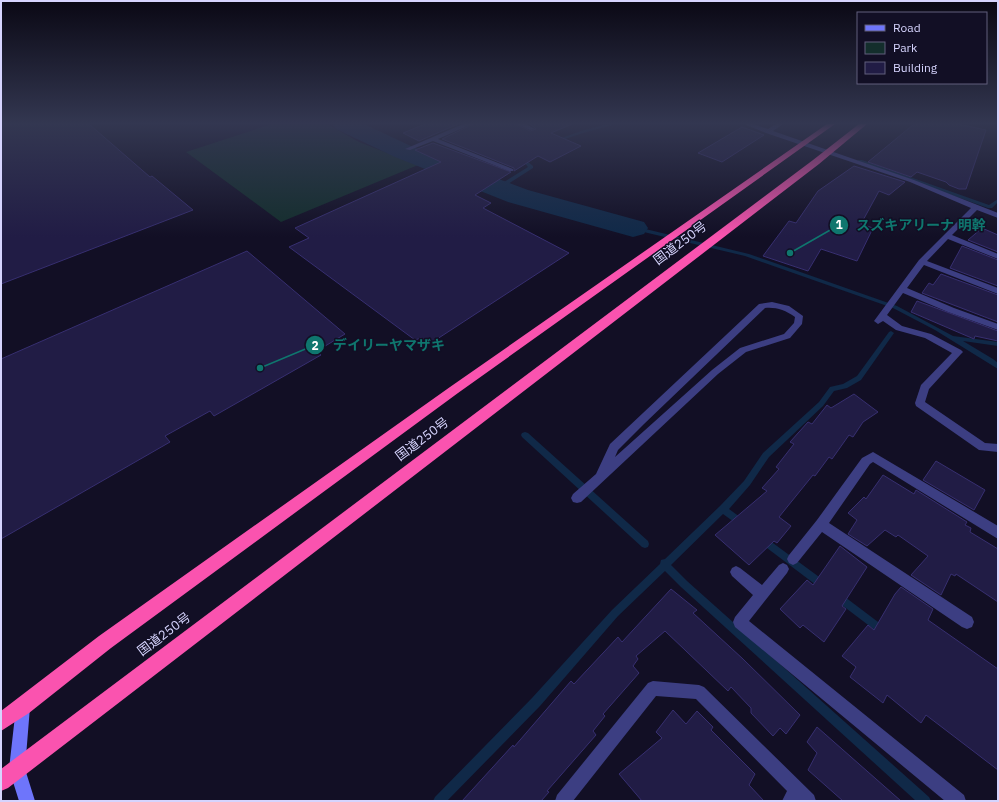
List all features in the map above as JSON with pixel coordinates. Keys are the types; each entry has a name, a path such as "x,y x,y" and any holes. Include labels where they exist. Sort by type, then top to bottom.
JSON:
{"highway":[{"name":"国道250号","path":"1,722 23,707 118,632 454,390 777,161"},
{"name":"国道250号","path":"1,781 816,161"},
{"path":"1,714 23,707"},
{"path":"1,788 17,769"}],"street":[{"path":"490,161 511,170"},
{"path":"853,161 912,181 998,216"},
{"path":"976,206 922,262 885,312 899,328 928,336 958,352 924,388 920,403 983,446 998,448"},
{"path":"947,236 998,257"},
{"path":"922,262 998,291"},
{"path":"902,289 951,310 998,327"},
{"path":"578,498 601,475 715,372 743,350 787,336 798,324 799,316 790,309 774,304 762,306 614,447 601,475"},
{"path":"958,801 740,622 821,524 866,461 873,456 998,533"},
{"path":"821,524 967,622"},
{"path":"736,572 762,594"},
{"path":"563,801 653,688 699,692 798,797"},
{"path":"23,707 17,769 27,801"}],"green space":[{"path":"199,161 409,161 418,165 281,222"}],"building":[{"path":"1,161 132,161 193,210 1,284"},
{"path":"440,161 483,161 511,172 475,195 491,203 483,208 569,253 431,343 421,338 415,340 289,247 309,238 295,228 441,162"},
{"path":"498,161 529,161 514,171 514,168"},
{"path":"975,161 966,189 959,189 949,185 946,182 917,172 911,177 868,162"},
{"path":"854,166 905,182 889,195 879,191 861,224 873,228 857,261 821,249 808,271 763,256 789,221 796,223 818,191"},
{"path":"982,228 998,235 998,252 968,240"},
{"path":"962,246 998,260 998,286 950,268"},
{"path":"247,251 345,334 317,351 321,355 214,416 210,411 165,436 170,442 1,539 1,359"},
{"path":"941,274 998,295 998,322 922,293 929,283 933,285"},
{"path":"917,301 998,331 998,341 975,336 974,339 911,312"},
{"path":"854,394 878,412 863,422 853,437 849,435 832,459 829,457 815,476 813,475 779,517 791,526 777,543 774,541 749,565 715,535 767,491 762,488 779,469 776,467 794,444 790,442 808,422 812,424 827,405 831,408"},
{"path":"936,461 985,490 974,510 923,480"},
{"path":"883,475 914,494 916,490 967,522 965,525 971,528 970,532 998,549 998,602 956,574 955,576 951,574 941,595 911,575 928,556 898,535 896,537 885,530 867,546 848,534 857,520 848,513 864,497 866,499"},
{"path":"840,546 867,567 842,606 846,609 824,642 803,625 800,628 780,609 807,580 813,585"},
{"path":"901,587 933,609 928,620 998,669 998,770 926,715 921,723 887,695 883,703 850,677 856,667 842,656 868,625 874,630 895,594"},
{"path":"671,589 697,610 693,613 743,659 800,715 786,734 780,728 773,736 751,713 751,708 731,687 728,691 665,631 636,656 638,659 633,666 639,673 603,714 605,716 593,731 596,735 547,791 549,792 541,801 462,801 513,745 514,747 571,681 574,684 618,637 622,642"},
{"path":"673,710 686,724 697,711 713,727 711,730 755,774 749,785 764,801 642,801 619,774 662,738 656,732"},
{"path":"817,727 901,801 843,801 808,770 817,753 807,742"}],"waterway":[{"path":"428,161 518,196 633,228"},
{"path":"498,188 531,167 526,161"},
{"path":"861,161 990,207 998,200"},
{"path":"633,228 747,255 895,307 937,329 991,361 998,367"},
{"path":"723,509 747,483 766,455 821,404 832,389 845,386 859,378 891,333"},
{"path":"953,338 998,344"},
{"path":"525,435 645,544"},
{"path":"665,564 723,509"},
{"path":"723,509 741,523"},
{"path":"762,539 823,585"},
{"path":"439,801 536,702 615,613 665,564"},
{"path":"665,564 684,584 925,801"},
{"path":"837,596 883,631"}],"place":[{"name":"スズキアリーナ 明幹","path":"790,253"},
{"name":"デイリーヤマザキ","path":"260,368"}]}
